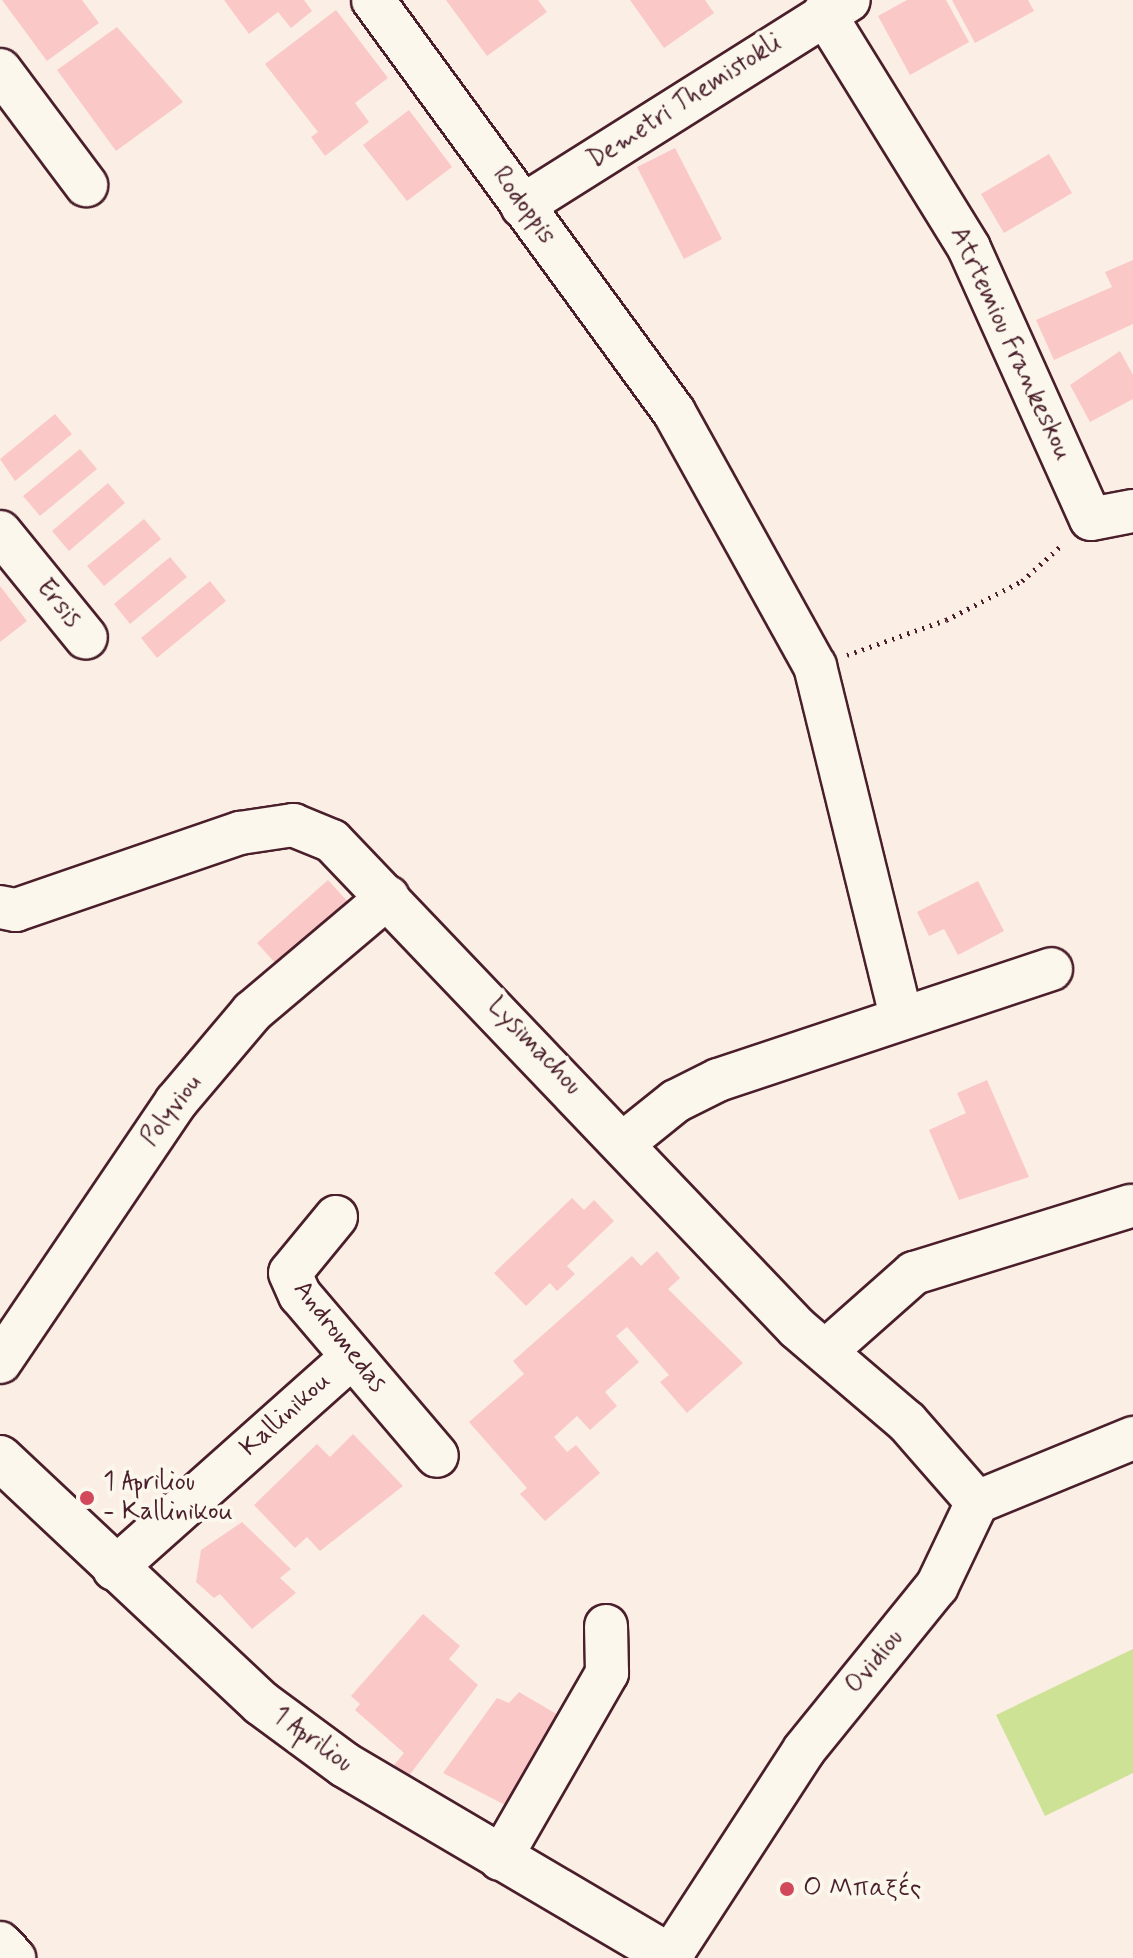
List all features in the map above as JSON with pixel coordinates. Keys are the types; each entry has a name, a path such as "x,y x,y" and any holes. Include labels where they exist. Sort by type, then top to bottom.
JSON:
{"main road":[{"name":"1 Apriliou","path":"0,1458 114,1569 261,1703 345,1765 670,1958"}],"street":[{"name":"Rodoppis","path":"373,0 674,412 815,666 901,1015"},
{"name":"Demetri Themistokli","path":"522,206 837,7"},
{"name":"Atrtemiou Frankeskou","path":"837,7 969,248 1091,519"},
{"path":"0,70 86,185"},
{"path":"1091,519 1133,511"},
{"name":"Ersis","path":"0,532 86,638"},
{"name":"Lysimachou","path":"5,913 240,833 293,825 332,841 626,1141 797,1328 828,1349 977,1502"},
{"name":"Polyviou","path":"0,1362 176,1102 252,1012 388,897"},
{"path":"626,1141 676,1101 718,1080 901,1015 1051,969"},
{"path":"828,1349 914,1273 1131,1206"},
{"name":"Andromedas","path":"336,1217 290,1273 351,1358 437,1456"},
{"name":"Kallinikou","path":"114,1569 351,1358"},
{"path":"977,1502 1133,1438"},
{"name":"Ovidiou","path":"670,1958 804,1750 937,1586 977,1502"},
{"path":"500,1859 607,1673 606,1626"},
{"path":"0,1943 14,1958"}],"path":[{"path":"815,666 946,620 1022,581 1091,519"}],"green space":[{"path":"1133,1649 1133,1773 1045,1816 996,1715"}],"building":[{"path":"2,0 82,0 99,23 47,61"},
{"path":"224,0 304,0 312,11 291,28 278,12 249,34"},
{"path":"446,0 538,0 547,12 487,56"},
{"path":"630,0 705,0 714,13 664,48"},
{"path":"907,0 946,0 969,42 910,75 878,16"},
{"path":"952,0 1028,0 1034,11 975,43"},
{"path":"336,10 388,78 355,103 369,122 325,156 311,137 318,132 265,64"},
{"path":"117,27 183,102 116,151 57,70"},
{"path":"409,110 452,167 407,201 363,145"},
{"path":"675,148 722,239 684,259 637,167"},
{"path":"1049,154 1072,193 1004,233 981,194"},
{"path":"1133,260 1133,324 1054,360 1036,320 1112,287 1105,272"},
{"path":"1120,351 1133,375 1133,399 1090,422 1070,385"},
{"path":"55,414 72,434 15,481 0,459"},
{"path":"80,449 97,469 40,516 23,496"},
{"path":"108,483 125,503 69,551 52,531"},
{"path":"144,519 161,539 104,586 87,566"},
{"path":"170,557 187,577 130,624 114,604"},
{"path":"210,581 226,601 157,658 141,638"},
{"path":"0,586 27,621 0,642"},
{"path":"328,880 356,911 285,974 257,943"},
{"path":"978,881 1004,931 958,955 944,929 929,936 917,912"},
{"path":"987,1080 1029,1177 959,1200 929,1130 966,1113 957,1093"},
{"path":"572,1198 584,1210 594,1200 614,1221 567,1266 575,1274 557,1291 550,1283 526,1306 494,1273"},
{"path":"657,1251 680,1278 668,1289 743,1363 687,1413 660,1382 669,1375 627,1327 616,1336 639,1362 605,1392 617,1406 590,1430 577,1416 554,1437 567,1452 576,1445 600,1473 545,1521 520,1494 527,1488 469,1422 524,1374 513,1361 632,1256 641,1266"},
{"path":"353,1434 403,1486 320,1551 307,1537 295,1548 254,1505 317,1444 330,1457"},
{"path":"242,1522 291,1569 280,1578 296,1593 252,1629 220,1594 214,1598 196,1582 201,1550"},
{"path":"423,1614 460,1646 449,1659 478,1685 408,1777 394,1765 404,1753 355,1710 360,1704 351,1696"},
{"path":"519,1692 565,1719 515,1810 443,1773 497,1698 509,1703"}],"place":[{"name":"1 Apriliou - Kallinikou","path":"87,1498"},
{"name":"Ο Μπαξές","path":"787,1889"}]}
